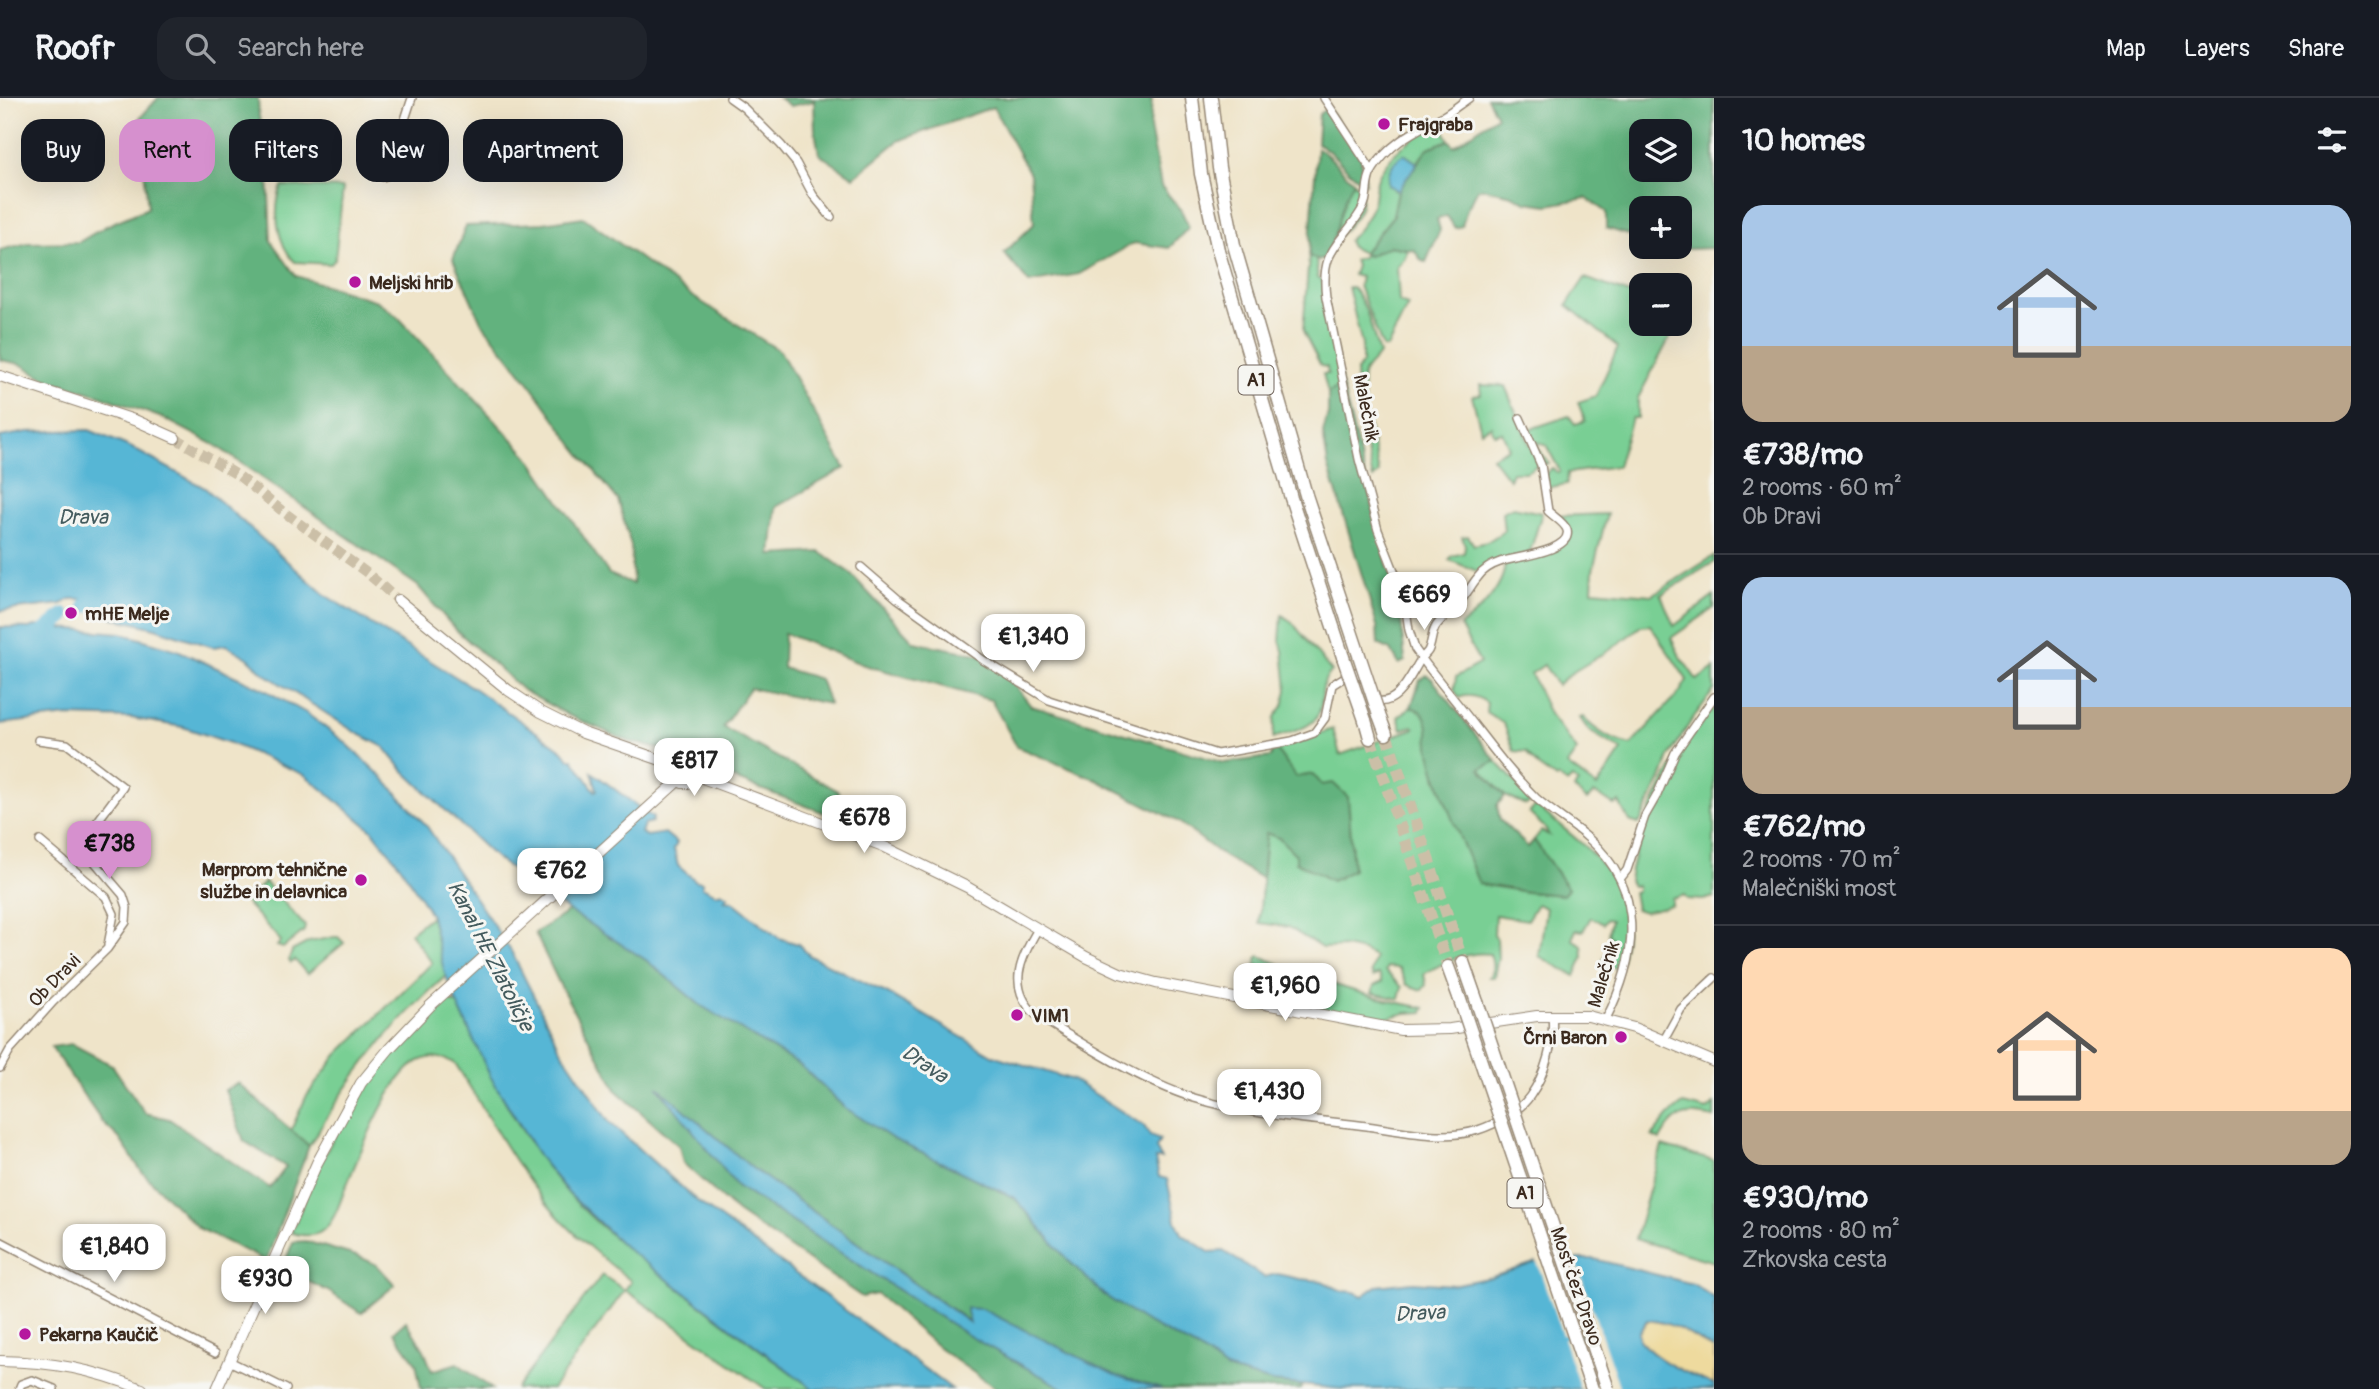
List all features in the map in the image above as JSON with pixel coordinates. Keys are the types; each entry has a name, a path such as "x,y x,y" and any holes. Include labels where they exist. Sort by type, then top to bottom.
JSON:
{"highway":[{"name":"A1","path":"1192,98 1201,174 1218,250 1291,498 1370,738"},
{"name":"A1","path":"1211,98 1219,169 1234,245 1306,495 1386,734"},
{"name":"Most čez Dravo","path":"1463,962 1608,1389"},
{"name":"Most čez Dravo","path":"1448,967 1592,1389"}],"street":[{"path":"405,119 412,98"},
{"path":"730,98 744,108 781,145 796,163 808,188 831,217"},
{"path":"1324,98 1372,170 1393,146 1469,98"},
{"name":"Malečnik","path":"1372,170 1367,180 1368,200 1328,257 1325,283 1359,459 1378,530 1404,596 1415,649 1520,780 1538,800 1588,838 1604,854 1620,879 1628,903 1632,942 1621,985 1606,1019 1714,1062"},
{"path":"0,376 137,421 175,438"},
{"path":"861,567 898,599 983,660 1049,700 1217,754 1292,741 1314,733 1325,718 1332,685 1351,673 1357,672 1362,676 1370,697 1376,701 1385,701 1397,695 1428,651 1434,629 1461,601 1485,569 1562,543 1568,531 1548,511 1541,465 1520,418"},
{"path":"398,600 508,690 541,712 583,733 678,766"},
{"path":"1620,879 1627,870 1645,817 1675,753 1714,697"},
{"name":"Ob Dravi","path":"0,1068 10,1050 107,949 126,922 127,907 123,895 82,847 88,834 123,788 67,744 38,740"},
{"path":"684,762 692,762 697,767 698,774 690,783 679,780 676,771 678,766 684,762"},
{"path":"698,774 914,860 967,887 1086,957 1120,973 1156,983 1401,1030 1441,1030 1552,1015 1606,1019"},
{"path":"216,1389 294,1211 338,1122 361,1083 388,1049 430,1006 679,780"},
{"name":"Ob Dravi","path":"40,841 106,897 114,914 107,949"},
{"path":"1038,929 1024,956 1017,985 1026,1005 1035,1014 1144,1076 1194,1098 1273,1115 1420,1133 1477,1131 1509,1116 1530,1098 1547,1056 1552,1015"},
{"path":"1664,1040 1681,1009 1714,978"},
{"path":"0,1241 215,1353"},
{"path":"0,1361 42,1362 79,1367 142,1389"},
{"path":"229,1361 286,1389"},
{"path":"19,1389 21,1384 32,1380 54,1389"}],"green space":[{"path":"158,98 258,98 259,119 229,119 229,182 268,182 271,241 296,276 377,301 399,318 528,456 609,574 633,584 631,546 618,500 481,322 453,259 466,226 543,223 583,217 692,296 780,351 845,468 776,507 771,555 820,552 850,573 914,642 992,657 1031,706 1224,763 1271,757 1272,749 1275,748 1296,777 1313,774 1322,785 1333,783 1348,797 1353,870 1332,881 1296,862 1296,855 1279,838 1266,833 1262,878 1223,856 1179,822 1093,778 1017,747 991,700 864,665 784,633 783,668 820,679 829,704 750,688 723,727 838,791 846,821 710,770 697,752 676,753 628,741 570,716 524,691 454,628 418,586 215,445 165,419 48,380 20,364 0,360 0,250 28,243 79,242 108,225 148,208 145,182 215,182 215,119 139,119"},
{"path":"779,98 1152,98 1150,128 1161,186 1181,210 1189,227 1169,248 1134,243 1079,274 1029,283 1004,253 1034,224 1030,174 993,107 898,141 854,177 819,154 814,101 790,106"},
{"path":"1487,98 1714,98 1714,248 1692,249 1692,196 1629,196 1629,235 1606,228 1606,212 1586,198 1548,205 1526,202 1512,195 1482,188 1478,189 1467,209 1462,226 1455,228 1447,216 1437,219 1440,230 1426,262 1422,261 1414,250 1390,246 1368,256 1363,253 1393,216 1398,191 1428,148 1449,140 1454,146 1497,116"},
{"path":"1328,108 1361,157 1365,183 1317,143 1319,114"},
{"path":"1440,123 1449,140 1428,148 1417,163 1404,154 1394,190 1398,191 1393,216 1363,253 1351,247 1348,241 1370,211 1382,169 1403,146"},
{"path":"1317,148 1354,182 1330,248 1319,261 1309,256"},
{"path":"1354,182 1359,190 1361,205 1354,219 1336,238 1340,208"},
{"path":"282,186 343,188 335,259 331,264 295,262 289,255 278,226 277,205"},
{"path":"1390,246 1408,250 1397,267 1399,302 1408,305 1387,348 1383,348 1359,286 1361,277 1353,275 1356,266 1354,260"},
{"path":"1309,256 1316,260 1318,278 1322,280 1342,385 1328,393 1323,374 1328,374 1327,367 1321,366 1303,331"},
{"path":"1585,278 1629,294 1629,336 1671,336 1638,398 1638,418 1632,418 1617,466 1568,473 1567,484 1546,488 1545,474 1552,468 1558,473 1560,471 1546,445 1539,442 1537,447 1549,463 1543,465 1527,430 1569,416 1575,424 1585,421 1578,402 1596,396 1618,347 1567,305"},
{"path":"1348,287 1352,287 1362,302 1379,354 1364,372 1362,384 1379,473 1373,479 1354,391 1357,387 1356,372 1362,363 1362,345"},
{"path":"1342,385 1388,567 1399,599 1405,661 1399,664 1391,650 1378,644 1377,626 1328,465 1323,433 1328,414 1328,393"},
{"path":"1480,385 1505,386 1538,465 1526,472 1512,472 1509,479 1492,457 1509,448 1502,432 1494,434 1491,426 1481,431 1472,396 1481,394"},
{"path":"1513,507 1542,513 1530,552 1479,572 1449,560 1452,556 1464,553 1462,537 1468,536 1474,545 1487,542 1504,531 1502,512"},
{"path":"1607,514 1593,570 1592,590 1652,595 1714,556 1714,562 1661,595 1674,626 1714,596 1714,608 1671,638 1697,680 1714,668 1714,690 1669,757 1639,824 1629,821 1619,802 1614,805 1594,793 1587,800 1574,789 1578,782 1572,778 1567,783 1558,777 1556,779 1539,767 1526,752 1514,751 1504,724 1486,712 1487,703 1474,696 1459,698 1454,689 1456,677 1480,663 1460,626 1490,598 1501,580 1505,562 1567,541 1570,530 1556,516","holes":["1650,625 1687,680 1680,692 1631,745 1605,735 1583,717 1580,718 1589,731 1622,750 1597,787 1567,765 1577,750 1549,714 1531,674 1544,665 1557,685 1641,626"]},
{"path":"1282,615 1292,622 1332,672 1324,683 1316,718 1303,728 1273,738 1275,717 1283,706 1287,690 1280,641"},
{"path":"1427,675 1496,761 1480,769 1505,796 1497,805 1500,820 1528,847 1534,840 1568,889 1563,895 1479,884 1440,786 1430,752 1426,719 1411,707 1420,680"},
{"path":"1714,700 1714,897 1703,900 1687,899 1684,895 1672,899 1672,905 1644,912 1636,909 1633,892 1637,891 1637,886 1632,886 1629,881 1641,833 1674,764"},
{"path":"1411,707 1421,711 1428,721 1436,777 1479,883 1527,892 1563,895 1568,889 1534,840 1541,831 1549,835 1529,813 1536,806 1595,856 1609,874 1619,894 1625,916 1625,941 1619,970 1602,963 1612,938 1608,935 1611,920 1606,919 1603,924 1591,917 1583,931 1576,930 1572,939 1582,945 1583,957 1575,976 1539,956 1546,908 1537,904 1527,920 1495,915 1494,934 1497,939 1498,958 1494,977 1489,977 1492,972 1490,954 1464,956 1431,970 1424,974 1426,985 1422,990 1407,985 1399,968 1387,967 1385,971 1402,987 1399,999 1372,993 1374,986 1382,982 1379,974 1373,977 1371,971 1375,957 1344,947 1322,948 1288,927 1259,923 1266,833 1279,838 1297,855 1296,862 1339,878 1353,869 1349,808 1323,785 1296,777 1275,748 1333,729 1340,755 1415,728 1413,726 1402,729 1398,717"},
{"path":"1496,761 1531,799 1526,805 1505,796 1480,769"},
{"path":"265,882 305,926 304,931 283,948 277,946 281,941 244,901"},
{"path":"569,911 646,960 700,1005 801,1066 844,1107 893,1139 1015,1198 1066,1258 1104,1295 1144,1321 1200,1350 1226,1369 1272,1382 1303,1386 1300,1389 1161,1389 1117,1376 971,1323 752,1168 661,1090 737,1186 971,1337 1065,1389 997,1389 940,1349 877,1294 862,1297 737,1212 683,1163 679,1146 617,1091 535,933"},
{"path":"431,916 446,976 370,1055 309,1146 291,1130 306,1097 337,1055 432,963 410,933"},
{"path":"334,937 344,943 307,974 295,960 291,963 289,961 292,951 309,942"},
{"path":"1260,956 1341,987 1425,1008 1423,1012 1406,1013 1376,1021 1254,995 1257,958"},
{"path":"450,993 519,1125 567,1192 628,1249 813,1389 766,1389 625,1290 631,1281 556,1215 510,1153 455,1063 444,1059 433,1057 412,1066 388,1096 330,1223 319,1233 311,1235 291,1232 321,1162 359,1094 389,1054"},
{"path":"72,1044 112,1065 145,1113 169,1119 270,1188 286,1167 244,1141 225,1090 238,1083 309,1146 266,1261 198,1228 142,1172 119,1138 102,1122 51,1047"},
{"path":"1683,1104 1707,1110 1714,1104 1714,1118 1687,1115 1670,1124 1660,1140 1652,1136 1669,1115"},
{"path":"1662,1146 1714,1161 1714,1262 1635,1239"},
{"path":"305,1241 360,1257 377,1265 395,1285 361,1313 328,1291 282,1269 293,1242"},
{"path":"602,1275 625,1290 552,1389 516,1389"},
{"path":"406,1321 424,1350 432,1371 457,1363 492,1389 421,1389 416,1363 394,1332"}],"sand":[{"path":"1648,1320 1674,1325 1714,1350 1714,1385 1674,1367 1647,1348 1639,1340 1639,1332"}],"water":[{"path":"1404,154 1417,163 1398,191 1388,185 1389,176 1394,163"},
{"name":"Drava","path":"89,430 130,447 205,488 325,595 475,689 563,751 569,759 573,759 595,791 597,790 592,772 653,818 652,822 644,824 641,833 647,836 665,833 677,843 674,849 678,866 696,881 702,882 702,887 728,896 724,900 732,901 779,938 798,944 810,956 892,996 992,1055 1073,1080 1144,1126 1150,1136 1160,1140 1156,1148 1161,1159 1155,1159 1159,1177 1167,1179 1176,1221 1182,1234 1209,1252 1223,1251 1264,1277 1277,1274 1322,1281 1342,1291 1363,1296 1377,1286 1413,1282 1453,1285 1492,1277 1546,1259 1594,1259 1693,1284 1714,1298 1714,1350 1682,1330 1657,1321 1647,1320 1639,1332 1639,1340 1664,1361 1714,1385 1714,1389 1342,1389 1272,1382 1226,1369 1200,1350 1144,1321 1104,1295 1066,1258 1015,1198 893,1139 844,1107 801,1066 700,1005 646,960 569,911 496,858 404,771 384,747 355,732 262,672 248,658 226,645 213,647 114,618 105,612 95,599 70,599 62,604 0,611 0,437 27,432"},
{"name":"Kanal HE Zlatoličje","path":"35,626 121,633 177,650 261,688 306,713 346,743 426,825 511,951 562,1052 609,1122 697,1201 952,1389 813,1389 627,1249 569,1194 540,1158 490,1076 444,971 431,916 401,867 372,830 305,775 230,743 183,727 131,718 68,716 0,724 0,627"},
{"path":"657,1086 752,1168 970,1323 966,1308 982,1309 1117,1376 1161,1389 1065,1389 971,1337 737,1186"}],"pier":[{"path":"1574,1255 1620,1389 1580,1389 1563,1338 1590,1339 1588,1333 1562,1335 1536,1259"}],"waterway":[{"name":"Drava","path":"87,605 100,602 116,592"},
{"name":"Drava","path":"35,640 63,616"}],"tunnel":[{"path":"175,438 239,476 367,573 398,600"},
{"path":"1386,734 1463,962"},
{"path":"1370,738 1448,967"}],"place":[{"name":"Frajgraba","path":"1384,124"},
{"name":"Meljski hrib","path":"355,282"},
{"name":"mHE Melje","path":"71,613"},
{"name":"Marprom tehnične službe in delavnica","path":"361,880"},
{"name":"VIM1","path":"1017,1015"},
{"name":"Črni Baron","path":"1621,1037"},
{"name":"Pekarna Kaučič","path":"25,1334"}]}
